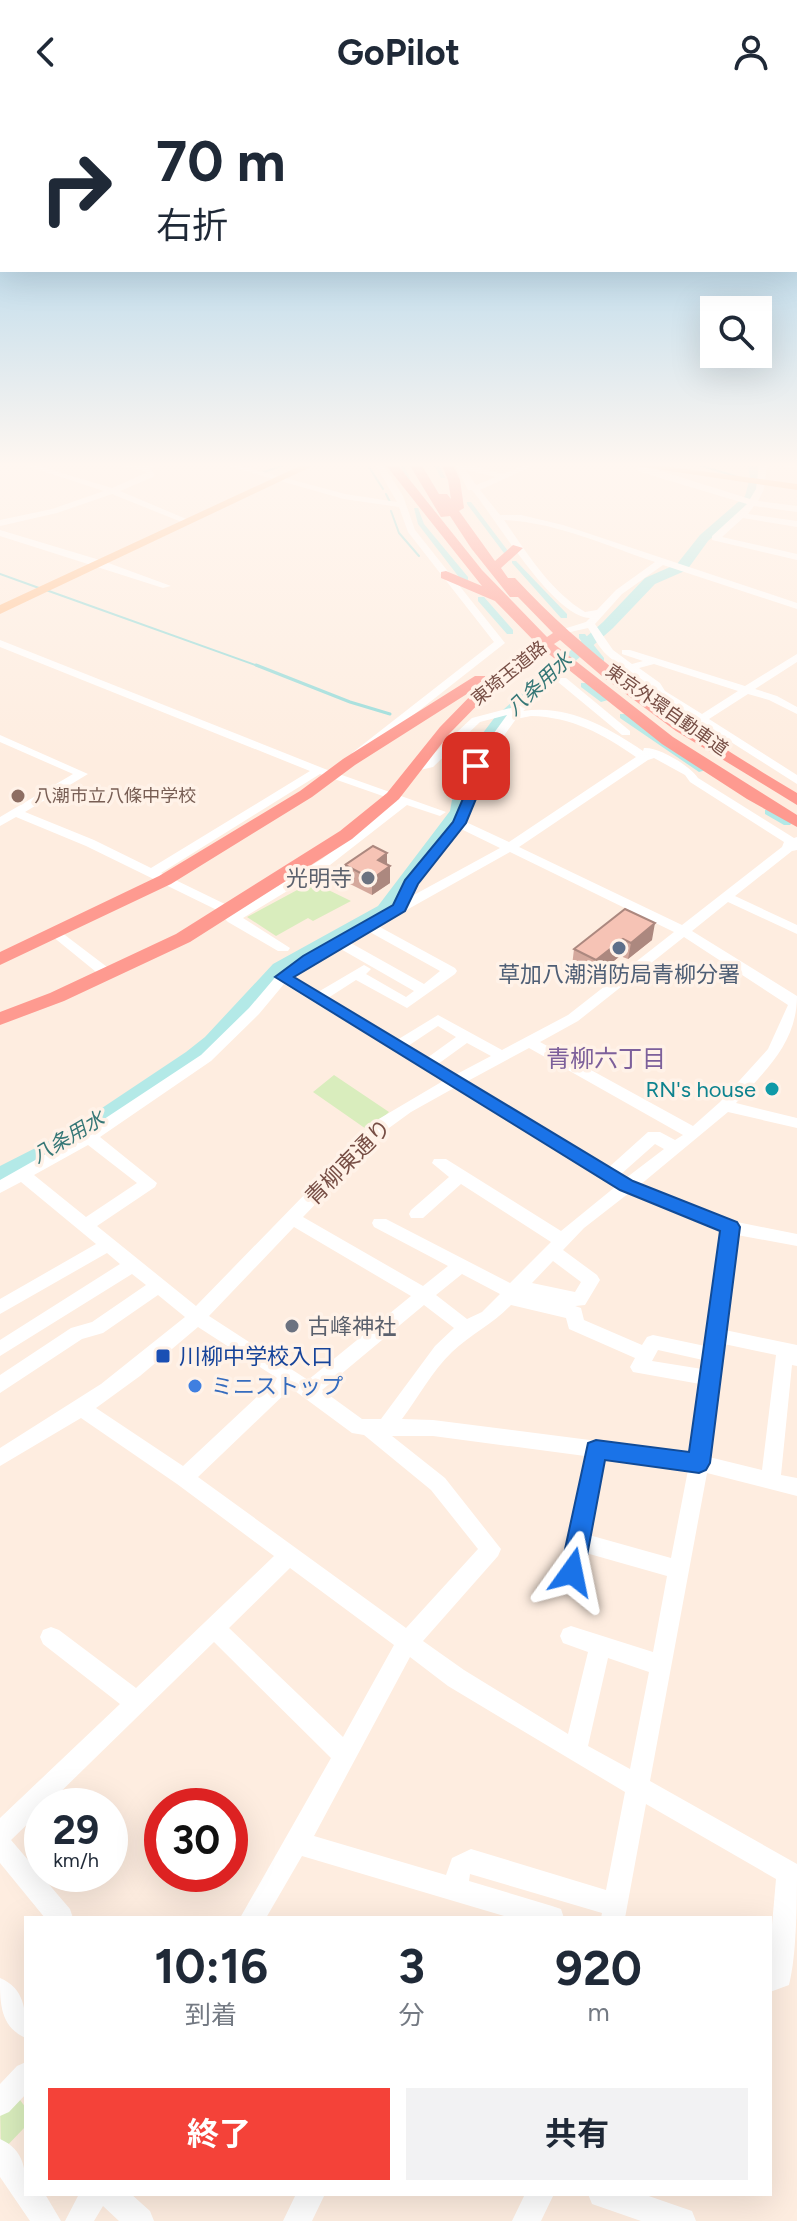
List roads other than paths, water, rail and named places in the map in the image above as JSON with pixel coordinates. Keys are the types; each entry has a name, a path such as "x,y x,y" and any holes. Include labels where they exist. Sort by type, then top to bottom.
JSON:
{"highway":[{"path":"471,563 503,602 578,673 734,784 797,819"},
{"name":"東京外環自動車道","path":"476,563 503,595 602,686 664,732 797,819"},
{"name":"東京外環自動車道","path":"489,563 551,630 653,713 797,803"},
{"path":"500,563 498,565 523,596 612,677 797,803"},
{"path":"446,575 503,602"},
{"name":"東埼玉道路","path":"0,959 57,933 158,877 474,684 540,638 561,633"},
{"name":"東埼玉道路","path":"0,1019 154,953 227,913 400,798 416,768 445,730 540,638"},
{"path":"503,673 537,665 558,666 578,673"},
{"path":"612,677 661,693"},
{"path":"611,721 618,704"},
{"path":"734,741 735,762"},
{"path":"689,773 734,784"}],"main road":[{"path":"0,610 99,563"}],"street":[{"path":"99,563 166,586"},
{"path":"349,762 369,743 499,646 499,640 437,563"},
{"path":"531,563 579,612 590,615 602,612"},
{"path":"561,633 590,624 630,583 660,563"},
{"path":"663,563 797,606"},
{"path":"590,624 603,646 628,668 656,685 661,693 797,780"},
{"path":"0,643 325,773 440,812"},
{"path":"626,652 773,698 797,711"},
{"path":"702,719 797,657"},
{"path":"628,668 654,661"},
{"path":"562,680 649,756"},
{"path":"416,768 429,765 470,724 484,717 551,705 575,708 578,711 573,718"},
{"path":"400,908 411,883 459,823 472,794 476,766 512,716 544,712 573,718 608,732 649,756 689,773 694,780 794,845"},
{"path":"0,738 82,774 0,822"},
{"path":"0,1187 89,1137 217,1049 283,977 339,942 509,848 649,756"},
{"path":"16,813 79,837 227,913 283,948"},
{"path":"377,1428 441,1351 466,1328 488,1317 556,1245 725,1106 774,1051 796,1002 683,931 459,823"},
{"name":"青柳東通り","path":"0,1458 81,1408 138,1367 197,1317 383,1124 589,1007 794,845"},
{"path":"727,897 797,930"},
{"path":"356,974 407,1003 450,971 368,926"},
{"path":"57,933 106,973"},
{"path":"339,942 424,990"},
{"path":"318,998 375,962"},
{"path":"283,977 626,1186 730,1227 797,1240"},
{"path":"398,1046 438,1020 502,1056"},
{"path":"428,1064 467,1036"},
{"path":"529,1042 694,1134"},
{"path":"725,1106 797,1123"},
{"path":"610,1175 654,1136 676,1148"},
{"path":"86,1225 149,1183 89,1137"},
{"path":"440,1163 556,1245 591,1280 579,1300 513,1292"},
{"path":"24,1176 197,1317 309,1390 351,1423 377,1428 433,1428 699,1463 797,1487"},
{"path":"417,1214 458,1178"},
{"path":"293,1219 424,1296 466,1328"},
{"path":"380,1223 513,1292 575,1313 575,1324 646,1355"},
{"path":"455,1889 460,1866 471,1861 614,1912 699,1463 730,1227"},
{"path":"0,1307 110,1244"},
{"path":"0,1349 134,1264"},
{"path":"309,1390 462,1265"},
{"path":"0,1385 77,1333 97,1328 160,1285"},
{"path":"716,1335 797,1352"},
{"path":"710,1378 639,1367 653,1342 714,1355"},
{"path":"771,1480 784,1356 797,1359"},
{"path":"184,1478 290,1377"},
{"path":"81,1408 184,1478 456,1678 575,1751 793,1875 780,1976 772,1978"},
{"path":"253,1916 346,1756 406,1644 491,1549 438,1484 377,1428"},
{"path":"572,1572 596,1449"},
{"path":"578,1541 679,1570"},
{"path":"0,1834 289,1556"},
{"path":"215,1628 346,1756"},
{"path":"571,1636 661,1665"},
{"path":"51,1637 137,1703"},
{"path":"575,1751 600,1645"},
{"path":"297,1843 545,1916"},
{"path":"0,1845 59,1916"},
{"path":"0,1991 24,2022"},
{"path":"0,2103 24,2077"},
{"path":"0,2153 24,2188"},
{"path":"30,2196 47,2221"},
{"path":"79,2221 93,2196"},
{"path":"112,2196 140,2221"},
{"path":"297,2221 310,2196"},
{"path":"526,2221 539,2196"},
{"path":"608,2196 682,2221"}],"waterway":[{"path":"452,563 465,579"},
{"path":"515,563 564,616"},
{"name":"八条用水","path":"0,1176 71,1139 193,1057 212,1042 280,968 384,910 458,811 466,766 500,720 608,625 650,581 685,563"},
{"path":"0,574 39,588"},
{"path":"46,590 261,667"},
{"path":"481,599 510,632"},
{"path":"582,636 601,660"},
{"path":"256,665 350,702 390,714"},
{"path":"584,685 604,700"},
{"path":"623,716 702,770"},
{"path":"768,812 787,823"}],"place":[{"name":"八潮市立八條中学校","path":"18,796"},
{"name":"光明寺","path":"368,878"},
{"name":"草加八潮消防局青柳分署","path":"619,948"},
{"name":"RN's house","path":"772,1089"},
{"name":"古峰神社","path":"292,1326"},
{"name":"川柳中学校入口","path":"163,1356"},
{"name":"ミニストップ","path":"195,1386"}],"district":[{"name":"青柳六丁目","path":"606,1058"}]}
